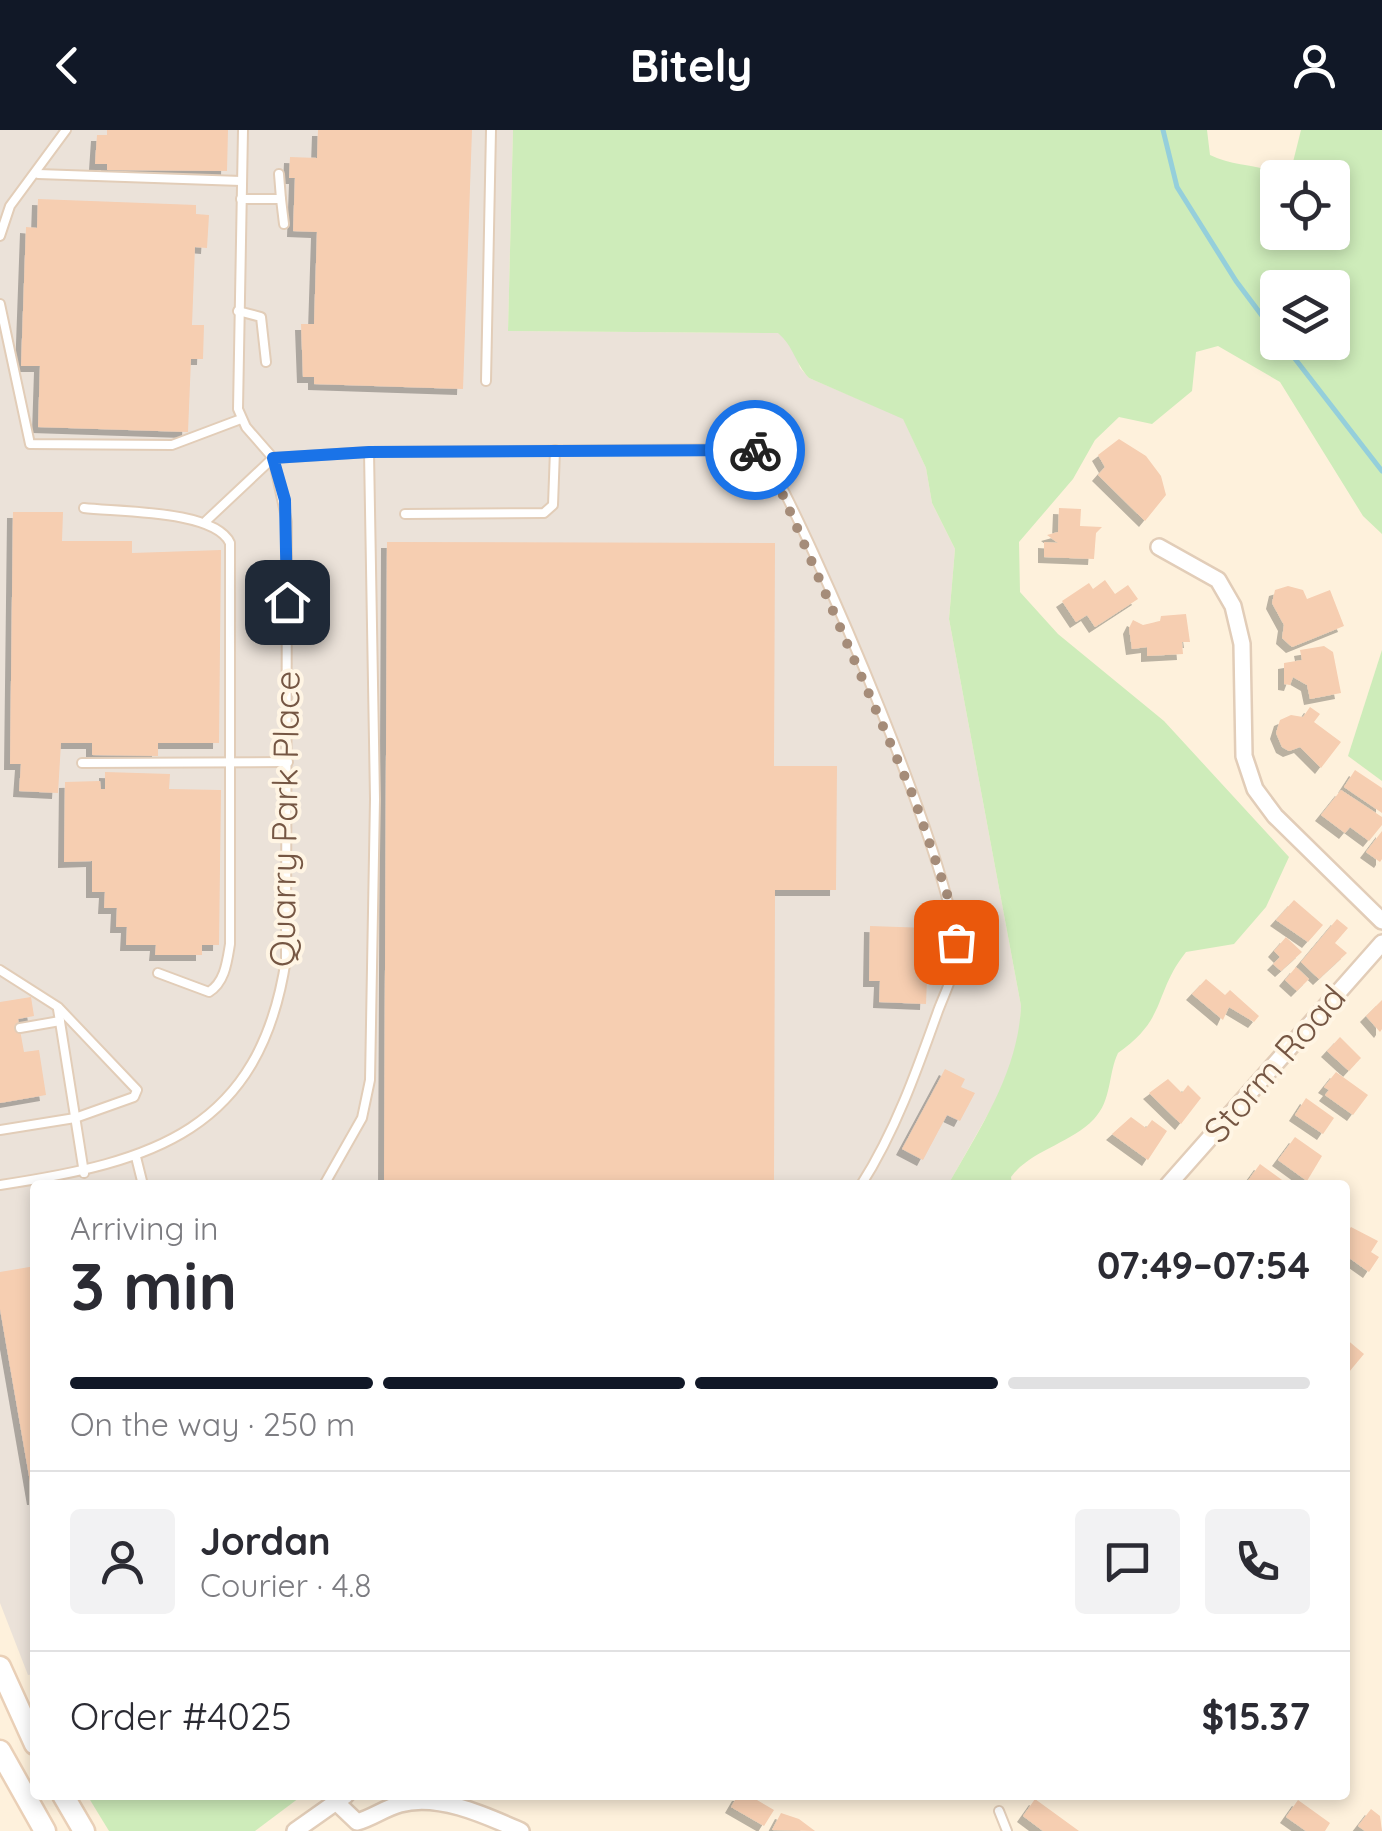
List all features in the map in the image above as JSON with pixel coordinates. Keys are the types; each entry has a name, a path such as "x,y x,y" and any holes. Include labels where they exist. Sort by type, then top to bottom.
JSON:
{"main road":[{"path":"0,1667 30,1733"},
{"path":"0,1751 44,1831"},
{"path":"66,1800 84,1831"}],"street":[{"path":"1160,547 1218,580 1233,606 1242,644 1244,756 1255,789 1275,816 1382,921"},
{"name":"Storm Road","path":"1172,1180 1382,943"},
{"path":"295,1831 340,1800"},
{"path":"342,1800 356,1822 396,1805 422,1802 478,1814 521,1831"}],"lane":[{"path":"0,236 10,206 38,174 66,130"},
{"path":"243,130 238,311 241,419 273,458"},
{"path":"486,381 491,130"},
{"path":"38,174 241,181"},
{"path":"279,174 284,224"},
{"path":"241,200 281,199"},
{"path":"0,304 25,435 35,446 172,445 241,419"},
{"path":"238,311 261,317 266,362"},
{"path":"405,514 544,513 553,504 555,450"},
{"path":"327,1180 362,1118 370,1080 375,799 369,452"},
{"path":"206,521 273,458 369,452 760,452 848,638 914,798 947,894 956,942 956,960 918,1069 864,1180"},
{"name":"Quarry Park Place","path":"32,1180 136,1158 173,1138 234,1093 272,1028 286,960 288,762 287,522 273,458"},
{"path":"84,508 206,521 224,532 231,550 234,916 226,967 218,986 204,993 158,973"},
{"path":"82,763 288,762"},
{"path":"0,970 58,1006 137,1090 134,1097 75,1118 0,1130"},
{"path":"58,1006 84,1172"},
{"path":"20,1028 60,1021"},
{"path":"136,1158 143,1180"},
{"name":"Quarry Park Place","path":"0,1185 30,1180"},
{"path":"999,1811 1008,1831"}],"shaded area":[{"path":"0,130 513,130 508,331 779,333 794,348 800,368 809,378 903,418 926,468 932,503 955,549 949,619 1021,1006 1019,1044 997,1098 951,1180 30,1180 30,1675 0,1603"}],"green space":[{"path":"513,130 1207,130 1210,155 1260,168 1260,250 1350,250 1350,160 1294,160 1301,130 1382,130 1382,534 1363,516 1280,382 1218,346 1196,352 1192,391 1152,424 1119,417 1095,440 1073,479 1019,542 1020,592 1058,634 1164,721 1289,857 1266,907 1234,944 1186,952 1153,1017 1118,1053 1104,1104 1094,1119 1019,1168 1011,1180 951,1180 1005,1077 1021,1006 949,619 955,549 932,503 926,468 903,419 809,378 778,333 508,331"},
{"path":"1382,650 1382,781 1348,756"},
{"path":"90,1800 296,1800 255,1831 109,1831"}],"building":[{"path":"107,130 228,130 227,171 107,170 107,164 95,164 97,135 107,135"},
{"path":"318,130 472,130 463,389 314,384 314,377 303,377 301,324 314,324 317,232 293,231 295,178 289,178 290,157 317,158"},
{"path":"38,199 196,205 196,214 209,215 207,248 195,247 192,325 204,325 203,359 191,359 188,432 38,427 40,366 21,366 26,227 37,228"},
{"path":"1119,439 1146,456 1161,476 1166,495 1145,521 1098,475 1105,467 1098,455"},
{"path":"1059,508 1081,509 1080,526 1102,527 1096,533 1094,559 1044,557 1044,542 1058,543 1047,535 1058,532"},
{"path":"13,512 63,512 62,541 132,541 132,553 221,550 219,743 158,743 158,756 92,755 92,743 61,743 58,793 19,791 21,764 10,764"},
{"path":"387,542 775,543 774,766 837,766 836,890 775,890 774,1180 384,1180"},
{"path":"1105,580 1115,594 1128,585 1138,599 1095,627 1087,615 1076,622 1062,601 1089,583 1093,589"},
{"path":"1288,586 1303,590 1307,599 1330,590 1344,626 1292,647 1282,638 1284,625 1272,603 1275,590"},
{"path":"1186,614 1190,642 1182,642 1183,654 1147,656 1147,647 1132,649 1129,628 1133,620 1143,625 1160,621 1161,616"},
{"path":"1324,646 1333,652 1341,693 1310,699 1307,685 1293,677 1290,685 1284,684 1284,663 1302,660 1300,650"},
{"path":"1310,707 1320,714 1314,722 1341,742 1321,768 1300,747 1289,751 1282,747 1276,733 1280,720 1291,715 1303,717"},
{"path":"1355,770 1382,788 1382,813 1344,787"},
{"path":"105,772 170,774 169,789 221,790 219,945 202,945 202,955 155,955 156,945 126,945 127,927 116,927 117,908 104,908 105,892 92,892 92,861 64,862 65,782 100,781 101,789 105,789"},
{"path":"1341,790 1382,817 1382,825 1369,841 1350,827 1345,833 1321,815"},
{"path":"1382,831 1382,859 1380,862 1366,852"},
{"path":"1294,900 1323,925 1308,942 1276,920"},
{"path":"1337,919 1348,928 1335,943 1347,953 1319,979 1301,962"},
{"path":"870,926 929,928 926,1004 879,1002 880,981 869,981"},
{"path":"1286,937 1302,952 1281,971 1273,964 1280,957 1274,951"},
{"path":"1296,967 1309,979 1297,991 1285,980"},
{"path":"1206,979 1225,995 1230,990 1259,1016 1254,1022 1229,1007 1223,1020 1192,994"},
{"path":"31,997 34,1016 18,1019 24,1052 39,1050 46,1095 0,1103 0,1002"},
{"path":"1382,1000 1382,1029 1380,1032 1366,1016"},
{"path":"1340,1037 1361,1058 1349,1071 1327,1051"},
{"path":"945,1069 965,1079 961,1087 975,1093 960,1121 947,1115 923,1160 902,1149"},
{"path":"1336,1072 1368,1095 1353,1115 1325,1095 1329,1090 1324,1087"},
{"path":"1168,1079 1182,1093 1188,1085 1201,1098 1181,1124 1149,1093"},
{"path":"1306,1098 1334,1118 1323,1134 1295,1115"},
{"path":"1131,1117 1146,1128 1152,1120 1167,1131 1148,1160 1112,1134"},
{"path":"1295,1137 1322,1156 1308,1180 1278,1160"},
{"path":"1260,1164 1282,1180 1248,1180"},
{"path":"1350,1228 1378,1241 1371,1252 1379,1257 1369,1272 1350,1259"},
{"path":"30,1267 30,1482 0,1309 0,1272"},
{"path":"1350,1342 1364,1354 1350,1371"},
{"path":"735,1800 757,1800 774,1810 764,1826 731,1807"},
{"path":"1036,1800 1079,1831 1043,1831 1023,1816"},
{"path":"1298,1800 1330,1823 1325,1831 1306,1831 1286,1817"},
{"path":"1371,1809 1380,1816 1382,1831 1365,1831 1358,1826"},
{"path":"781,1813 799,1819 815,1831 772,1830"}],"waterway":[{"path":"1163,130 1177,187 1260,313"},
{"path":"1296,360 1382,471"}],"way so far":[{"path":"755,450 769,463 904,772 947,894 956,942"}],"route":[{"path":"287,602 285,500 273,458 369,452 755,450"}]}
